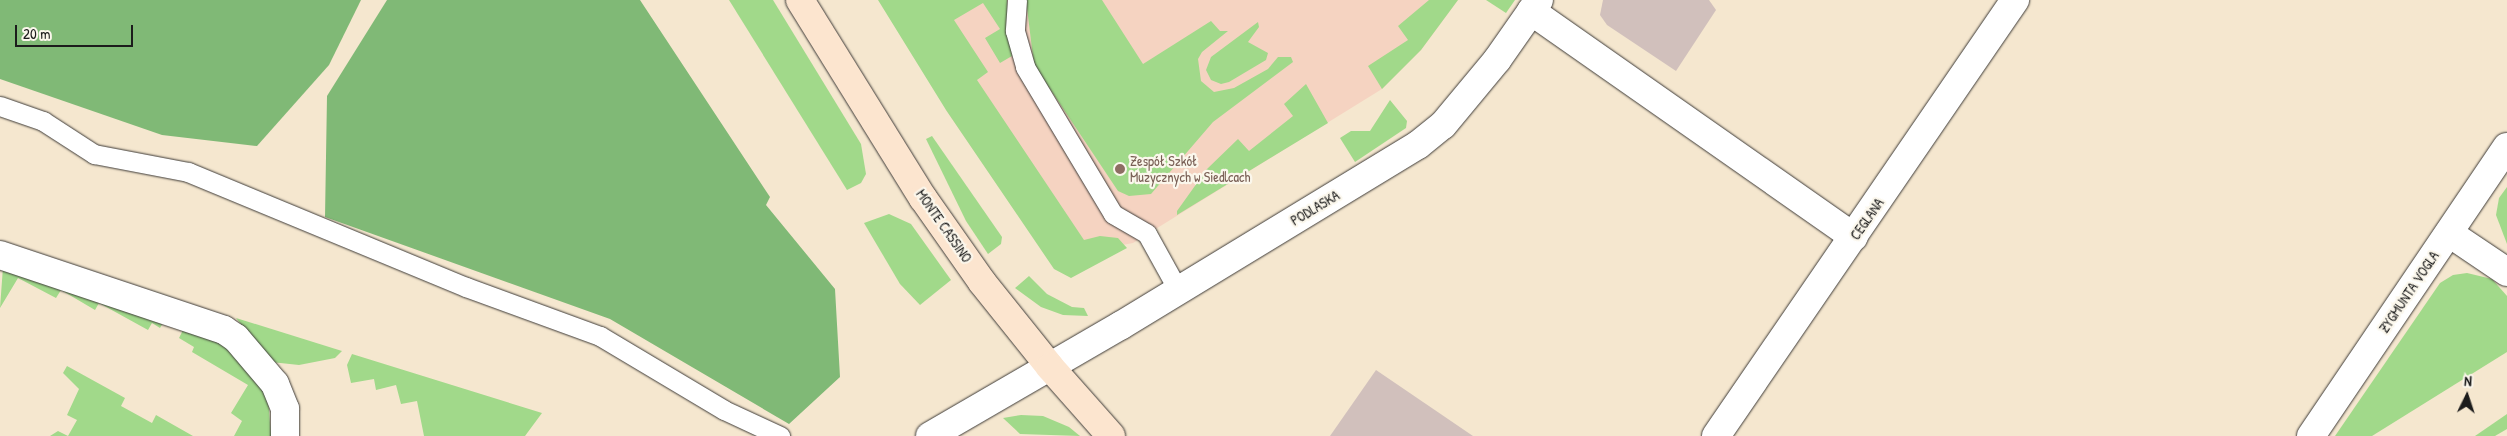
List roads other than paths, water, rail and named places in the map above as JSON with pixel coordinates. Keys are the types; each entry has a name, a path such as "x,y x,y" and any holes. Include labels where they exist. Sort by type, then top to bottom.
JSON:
{"main road":[{"name":"MONTE CASSINO","path":"800,0 923,198 982,282 1050,367 1111,436"}],"street":[{"name":"CEGLANA","path":"1716,436 2015,0"},
{"name":"PODLASKA","path":"930,436 1050,367 1418,145 1443,125 1497,60 1535,6"},
{"path":"1535,6 1854,237"},
{"name":"ZYGMUNTA VOGLA","path":"2311,436 2507,147"},
{"path":"2449,233 2507,272"},
{"path":"0,255 224,330 236,338 275,384 285,409 285,436"}],"lane":[{"path":"1016,0 1015,31 1025,67 1113,214 1147,234 1178,290"},
{"path":"0,106 43,121 94,154 188,172 466,287 600,336 724,410 780,436"}],"place":[{"name":"Zespół Szkół Muzycznych w Siedlcach","path":"1120,169"}]}
